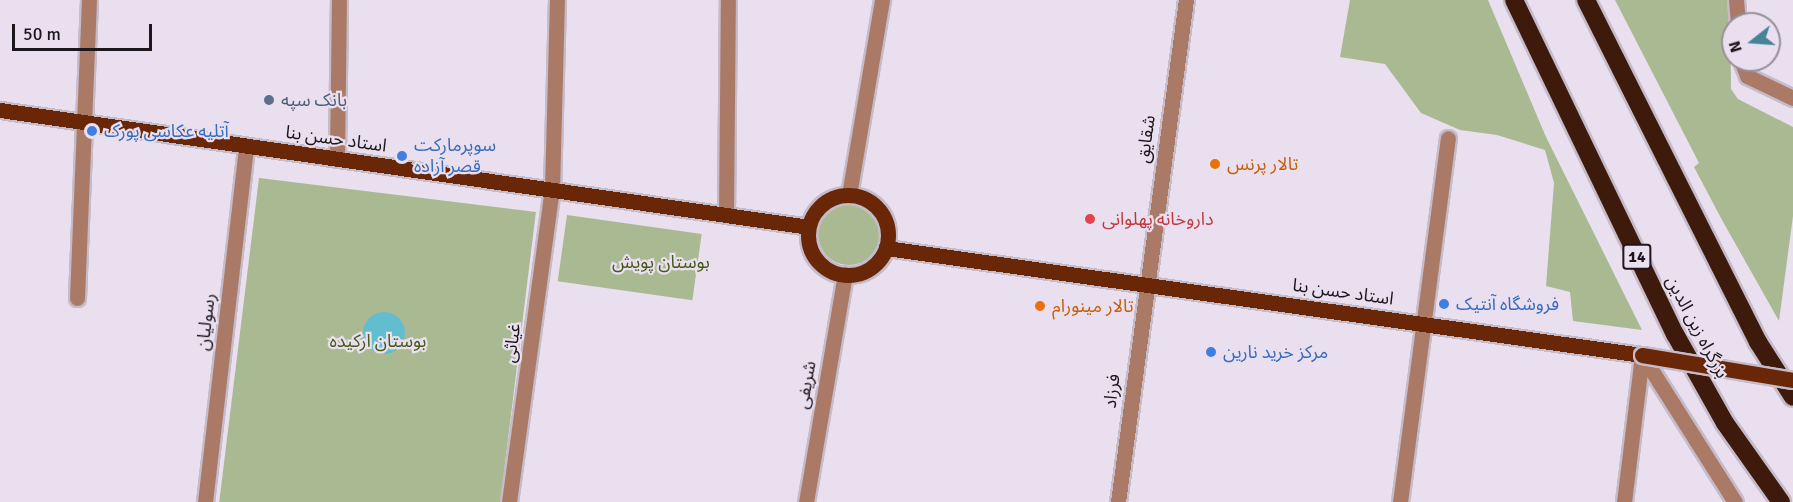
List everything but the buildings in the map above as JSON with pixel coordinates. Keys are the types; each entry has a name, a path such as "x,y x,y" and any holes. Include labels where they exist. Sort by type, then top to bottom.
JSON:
{"highway":[{"name":"بزرگراه زین الدین","path":"1514,0 1675,334 1725,423 1781,502"},
{"path":"1588,0 1595,21 1758,342 1793,397"}],"main road":[{"name":"استاد حسن بنا","path":"0,110 809,227"},
{"path":"849,195 871,201 880,210 887,222 886,248 870,269 844,274 821,264 811,247 809,227 822,204 849,195"},
{"name":"استاد حسن بنا","path":"886,248 1642,355 1793,380"}],"street":[{"path":"77,298 86,122 89,0"},
{"path":"337,159 339,0"},
{"name":"غیاثی","path":"510,502 552,190 557,0"},
{"path":"726,215 728,0"},
{"path":"849,195 882,0"},
{"name":"شقایق","path":"1145,284 1186,0"},
{"path":"1746,72 1747,76 1793,98"},
{"path":"1400,502 1421,323 1448,138"},
{"name":"رسولیان","path":"205,502 246,146"},
{"name":"شریفی","path":"806,502 844,274"},
{"name":"فرزاد","path":"1118,502 1145,284"},
{"path":"1624,502 1642,355"},
{"path":"1642,355 1735,502"}],"green space":[{"path":"1350,0 1488,0 1546,137 1642,330 1573,321 1570,292 1546,286 1554,183 1545,150 1497,135 1460,130 1421,113 1385,64 1340,57"},
{"path":"1615,0 1730,0 1730,12 1721,12 1721,72 1731,72 1731,89 1738,99 1793,127 1793,216 1779,321 1694,167 1699,163"},
{"name":"بوستان ارکیده","path":"259,178 536,212 500,502 219,502"},
{"path":"849,203 871,212 880,234 871,256 849,265 827,256 818,234 827,212"},
{"name":"بوستان پویش","path":"567,215 702,234 692,300 558,281"}],"water":[{"path":"384,312 399,318 405,333 399,348 384,354 369,348 363,333 369,318"}],"place":[{"name":"بانک سپه","path":"269,100"},
{"name":"آتلیه عکاسی پورک","path":"92,131"},
{"name":"سوپرمارکت قصر آزاده","path":"402,156"},
{"name":"تالار پرنس","path":"1215,164"},
{"name":"داروخانه پهلوانی","path":"1090,219"},
{"name":"فروشگاه آنتیک","path":"1444,304"},
{"name":"تالار مینورام","path":"1040,306"},
{"name":"مرکز خرید نارین","path":"1211,352"}]}
